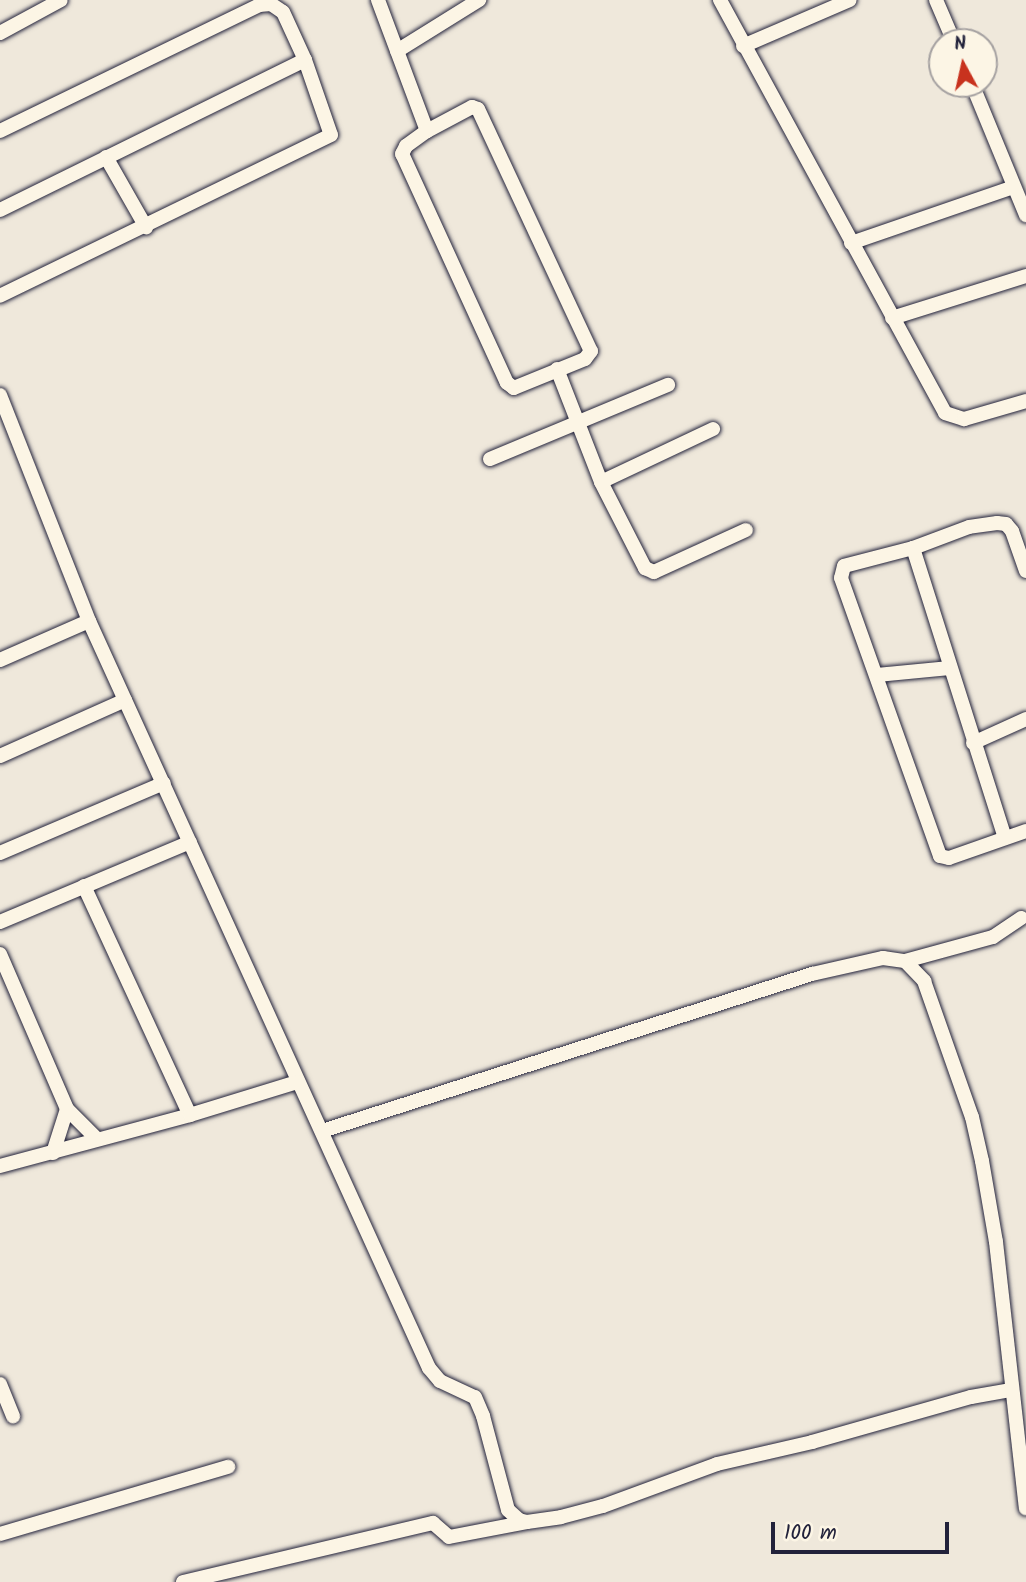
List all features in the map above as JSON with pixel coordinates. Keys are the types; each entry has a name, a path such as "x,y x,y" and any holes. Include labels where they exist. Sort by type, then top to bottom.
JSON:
{"street":[{"path":"0,33 61,0"},
{"path":"378,0 427,131"},
{"path":"397,51 479,0"},
{"path":"720,0 945,413 964,419 1026,401"},
{"path":"743,46 850,0"},
{"path":"936,0 948,28"},
{"path":"0,131 259,5 271,4 283,12 304,60 331,135 0,296"},
{"path":"0,210 304,60"},
{"path":"978,98 1026,215"},
{"path":"478,108 590,344 591,351 587,357 514,388 507,383 402,154 405,146 427,131 464,109 478,108"},
{"path":"106,157 146,227"},
{"path":"851,243 1014,187"},
{"path":"892,318 1026,276"},
{"path":"557,369 580,422 601,482 649,571 746,530"},
{"path":"490,459 668,385"},
{"path":"0,395 89,621 429,1368 440,1381 475,1397 483,1416 508,1510 519,1520 527,1522"},
{"path":"601,482 713,429"},
{"path":"1026,572 1012,531 1006,524 969,527 913,548 844,566 841,570 841,578 940,856 949,858 1026,831"},
{"path":"913,548 1005,838"},
{"path":"0,660 89,621"},
{"path":"877,675 950,668"},
{"path":"0,756 125,700"},
{"path":"973,743 1026,719"},
{"path":"0,853 164,783"},
{"path":"0,922 190,842"},
{"path":"84,886 190,1115"},
{"path":"322,1131 812,974 883,958 905,961 993,937 1021,918"},
{"path":"0,954 67,1109 97,1139"},
{"path":"905,961 923,981 972,1117 996,1242 1026,1507"},
{"path":"0,1166 190,1115 297,1082"},
{"path":"53,1153 67,1109"},
{"path":"0,1384 13,1417"},
{"path":"183,1582 433,1522 449,1536 603,1506 717,1464 813,1442 971,1397 1011,1390"},
{"path":"0,1534 228,1467"}]}
